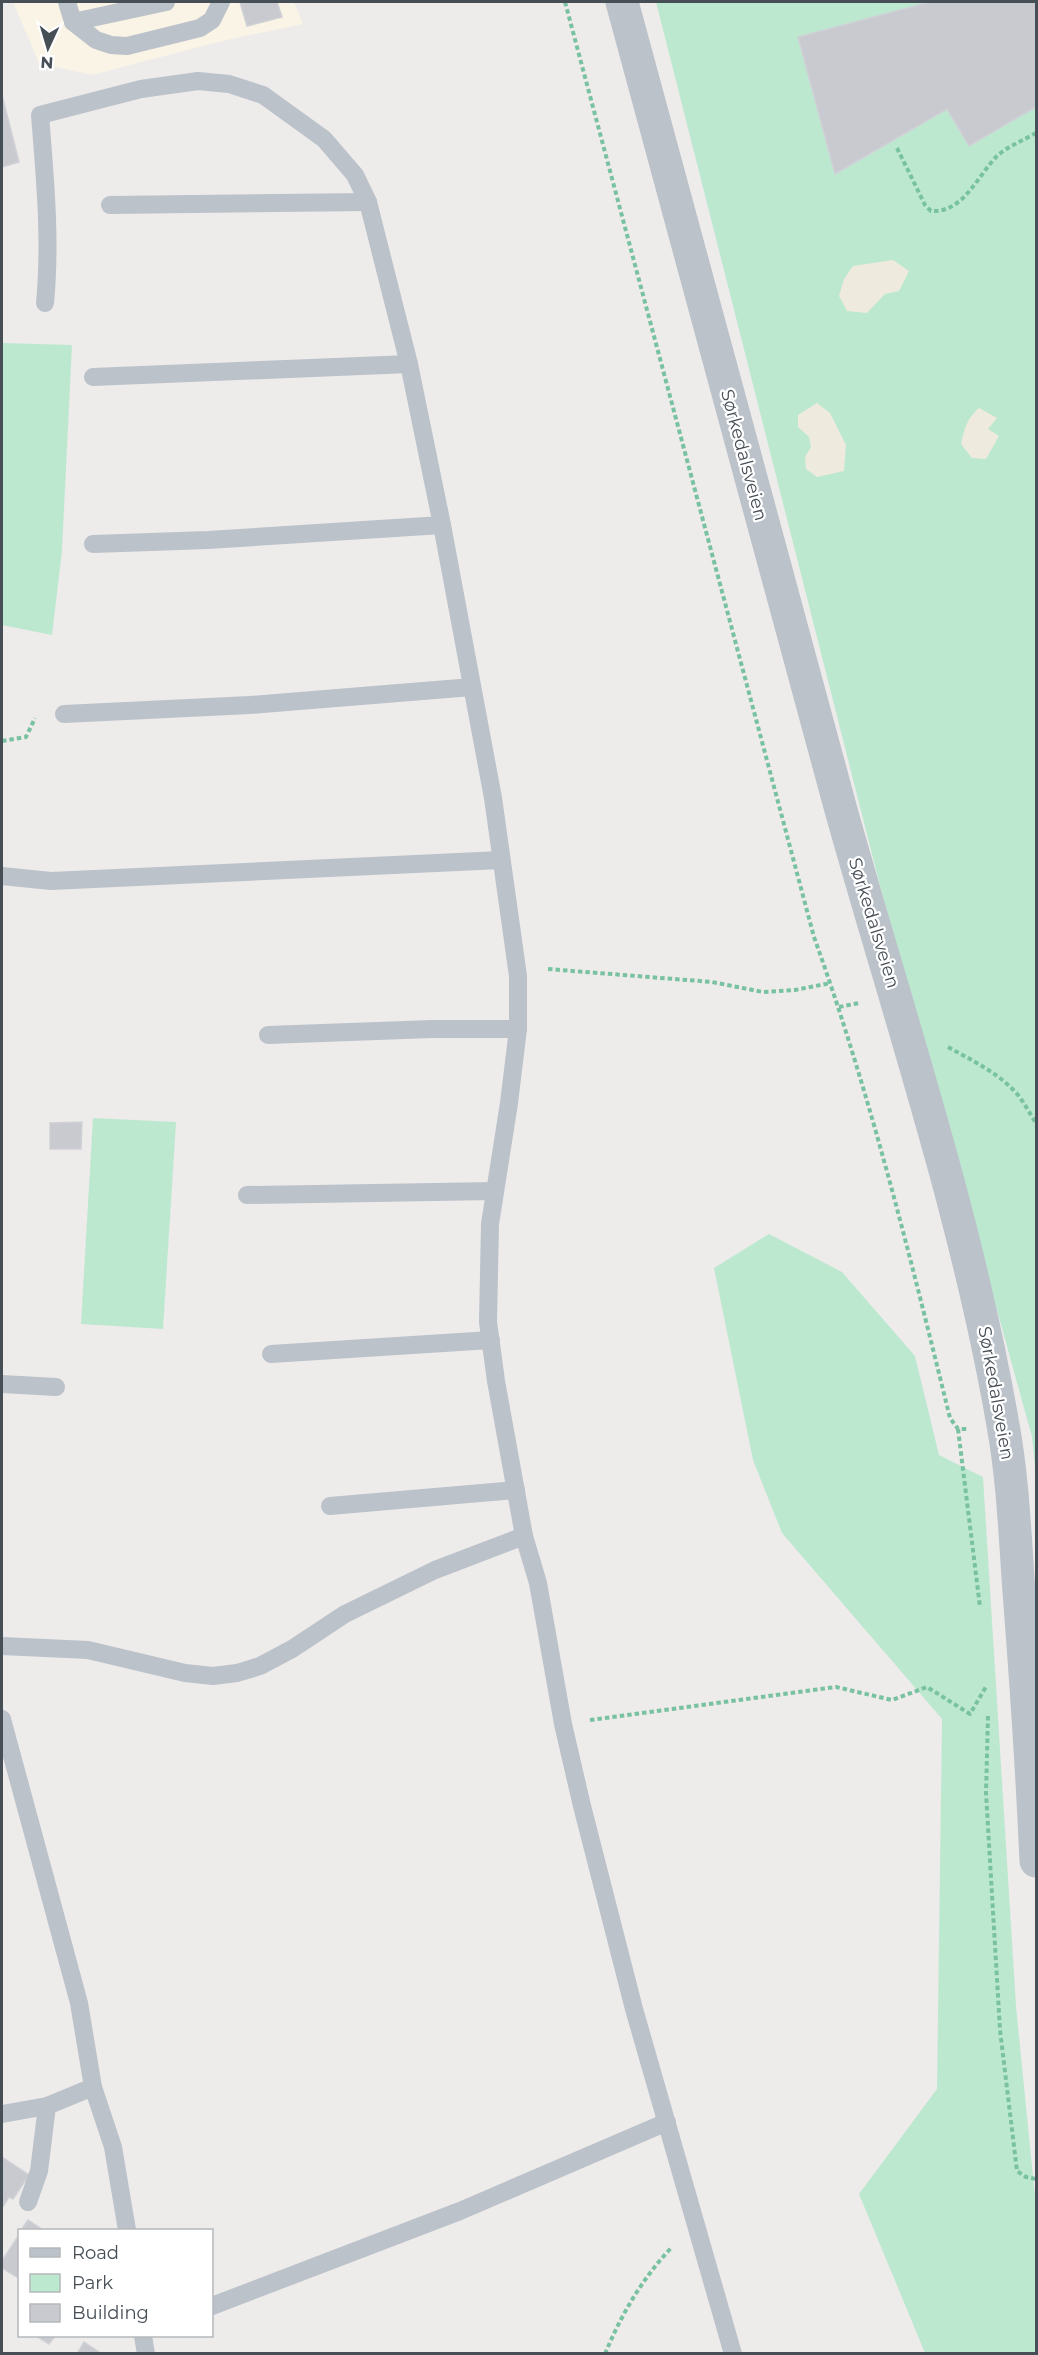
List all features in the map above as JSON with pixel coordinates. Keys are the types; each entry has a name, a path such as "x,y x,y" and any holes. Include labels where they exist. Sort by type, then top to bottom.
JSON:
{"street":[{"name":"Sørkedalsveien","path":"622,2 841,810 905,1024 979,1297 1004,1428 1014,1516 1036,1861"}],"lane":[{"path":"67,2 73,22 96,40 111,45 127,46 200,28 212,20 221,2"},
{"path":"73,22 166,2"},
{"path":"45,303 48,279 47,198 39,115 141,89 198,81 230,84 263,95 324,139 355,175 368,201 409,364 442,525 492,798 517,966 518,1029 506,1123 494,1191 488,1272 490,1340 524,1536 538,1583 563,1724 607,1909 733,2354"},
{"path":"110,205 230,205 368,201"},
{"path":"93,377 409,364"},
{"path":"93,544 220,540 442,525"},
{"path":"64,714 250,705 472,687"},
{"path":"2,876 51,881 501,860"},
{"path":"268,1035 432,1029 518,1029"},
{"path":"247,1195 494,1191"},
{"path":"271,1354 490,1340"},
{"path":"2,1383 56,1387"},
{"path":"330,1506 516,1490"},
{"path":"2,1646 88,1650 185,1673 213,1676 237,1673 260,1666 345,1614 435,1570 524,1536"},
{"path":"2,1719 79,2003 93,2087 113,2147 127,2229"},
{"path":"2,2114 47,2106 93,2087"},
{"path":"28,2202 39,2171 47,2106"},
{"path":"213,2306 460,2211 667,2122"},
{"path":"143,2337 146,2354"}],"path":[{"path":"564,2 814,937 831,983 909,1255 950,1418 958,1430 981,1615"},
{"path":"897,148 925,205 931,211 936,211 950,207 967,195 998,155 1036,133"},
{"path":"2,741 26,737 36,716 64,714"},
{"path":"517,966 712,982 763,992 795,990 831,983"},
{"path":"905,1024 988,1069 1018,1096 1036,1123"},
{"path":"958,1430 976,1428"},
{"path":"563,1724 836,1687 892,1700 927,1687 970,1714 989,1682 988,1693"},
{"path":"988,1715 986,1793 1000,2030 1017,2171 1026,2177 1036,2179"},
{"path":"605,2354 622,2314 655,2266 684,2234 696,2226"}],"shaded area":[{"path":"13,2 294,2 303,24 226,40 92,75 39,63"}],"green space":[{"path":"656,2 1036,2 1036,1477 1032,1437 878,878"},
{"path":"2,343 72,345 62,551 52,635 2,625"},
{"path":"93,1118 176,1122 163,1329 81,1324"},
{"path":"769,1234 842,1272 915,1356 939,1455 983,1477 1016,2006 1036,2206 1036,2353 925,2353 859,2194 937,2089 942,1719 782,1533 753,1460 714,1268"}],"sand":[{"path":"893,260 909,271 899,291 885,294 867,313 847,311 839,296 844,279 853,266"},
{"path":"817,403 830,413 846,445 844,471 817,477 806,469 805,457 811,447 809,437 798,427 798,415"},
{"path":"979,408 997,418 988,429 999,436 986,459 972,458 961,444 969,420"}],"building":[{"path":"240,2 277,2 282,17 247,26"},
{"path":"930,2 1036,2 1036,107 969,146 947,109 835,174 798,37"},
{"path":"2,95 19,162 2,167"},
{"path":"82,1122 81,1149 50,1149 50,1123"},
{"path":"2,2157 29,2175 13,2199 9,2197 2,2208"},
{"path":"28,2220 42,2229 22,2229"},
{"path":"18,2236 18,2278 2,2268 2,2261"},
{"path":"38,2337 54,2337 49,2344"},
{"path":"84,2342 102,2354 77,2354"}]}
